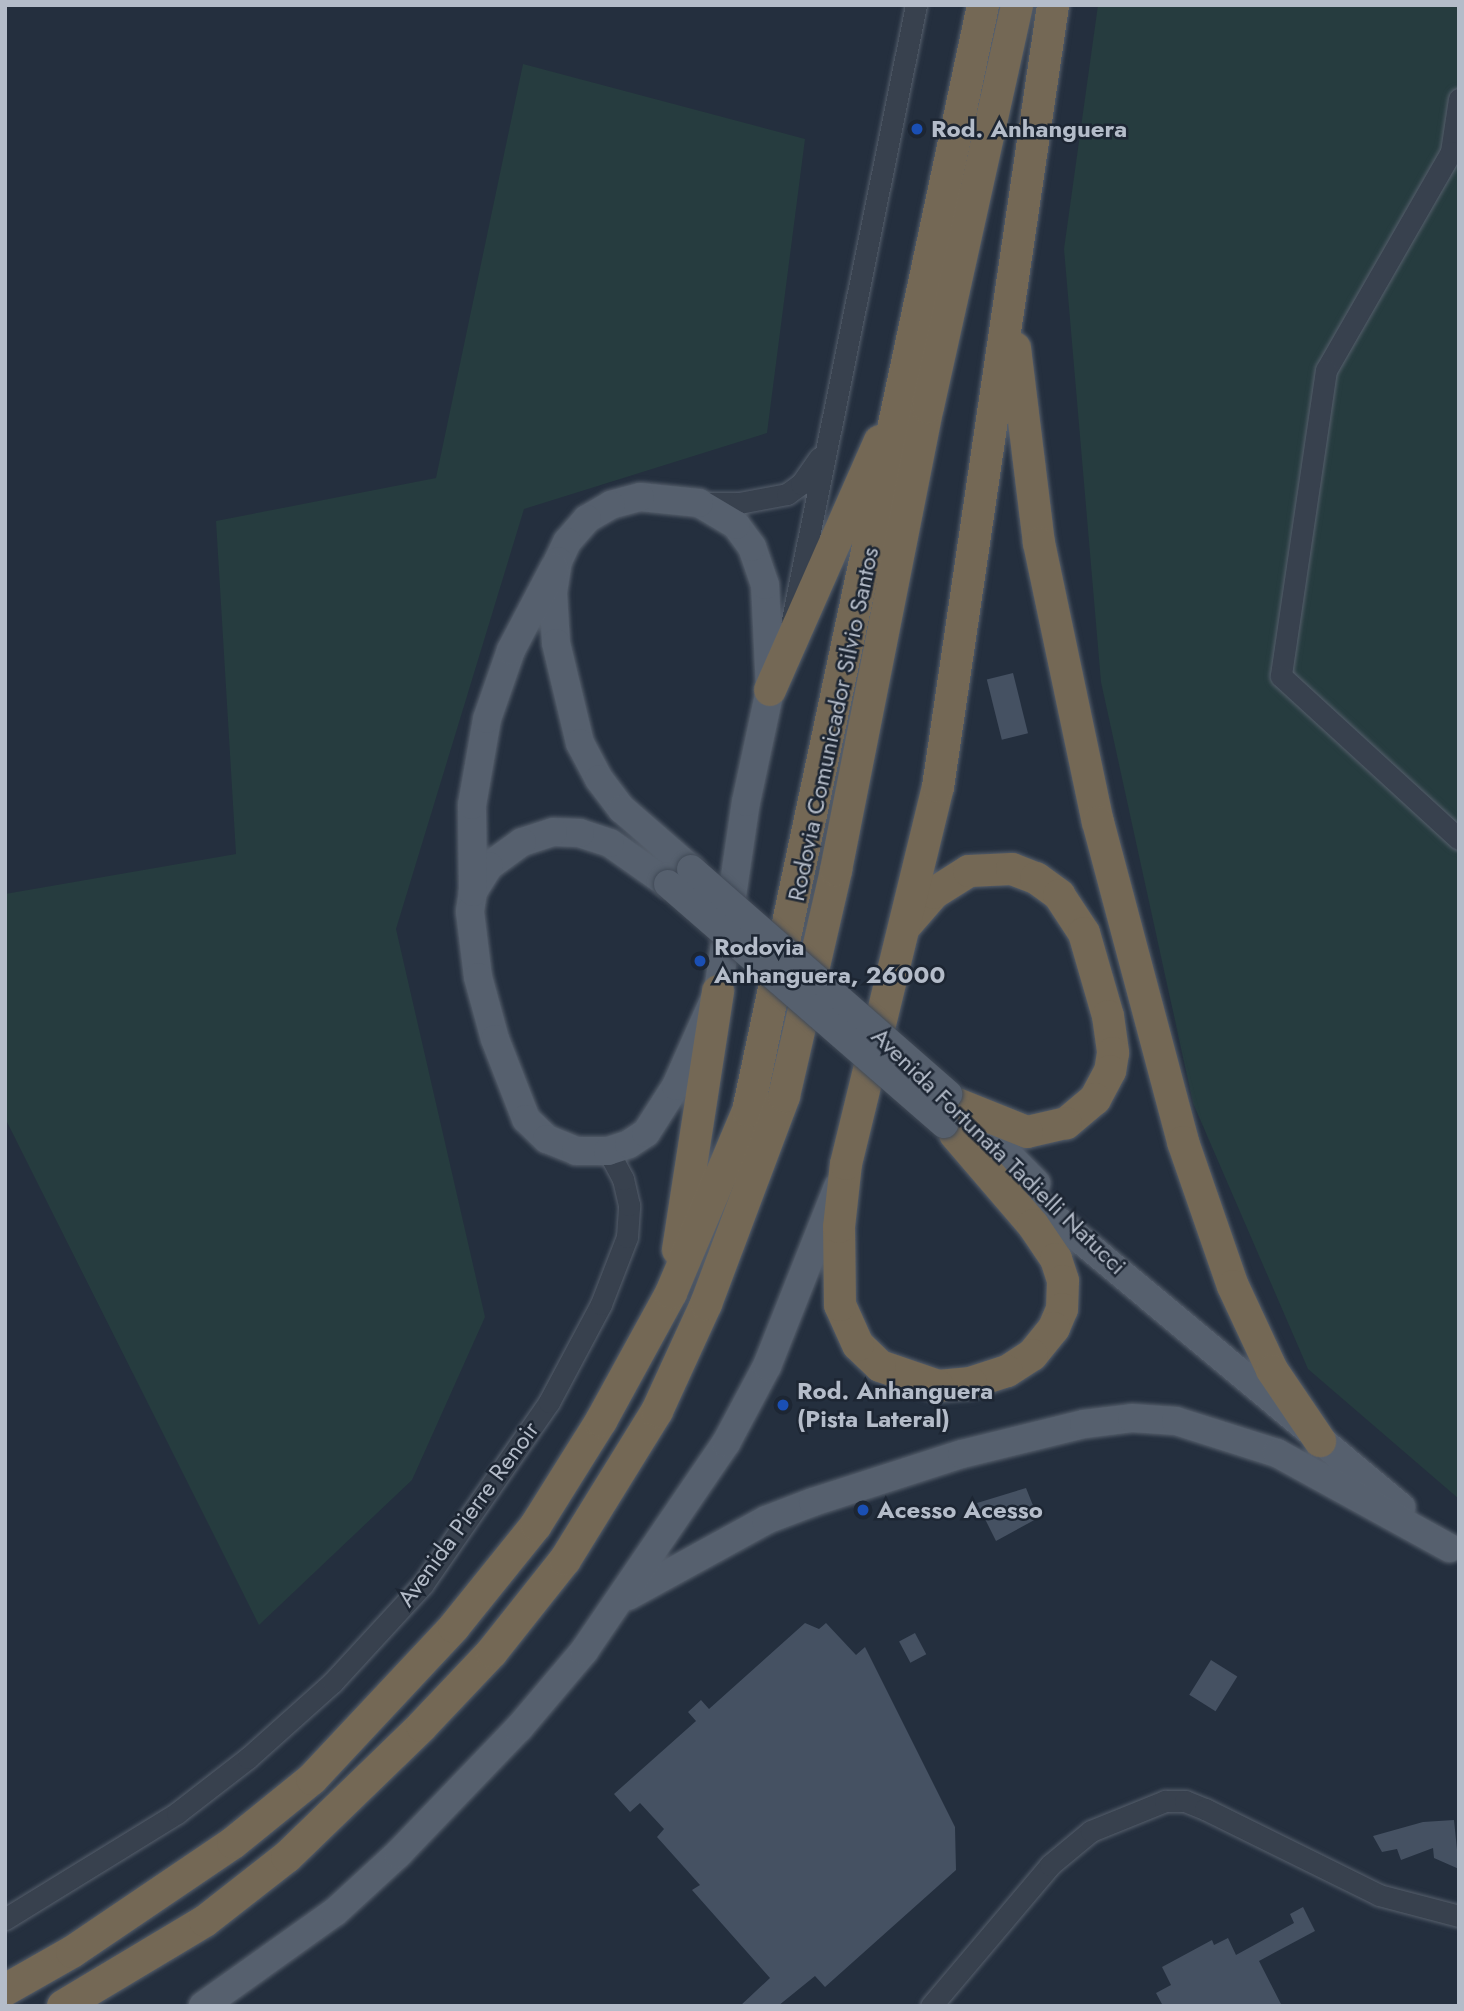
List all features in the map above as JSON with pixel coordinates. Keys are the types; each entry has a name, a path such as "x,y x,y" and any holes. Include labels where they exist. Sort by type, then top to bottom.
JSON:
{"highway":[{"name":"Rodovia Comunicador Silvio Santos","path":"5,1990 72,1952 233,1843 312,1780 454,1627 536,1525 601,1422 671,1293 748,1111 983,5"},
{"name":"Rodovia Comunicador Silvio Santos","path":"63,2006 205,1921 287,1857 422,1726 492,1652 565,1560 657,1411 706,1304 783,1096 836,870 928,407 1017,5"},
{"path":"951,1114 1056,1259 1063,1281 1062,1309 1054,1328 1032,1356 1007,1371 971,1383 938,1387 880,1366 846,1325 836,1272 846,1164 938,787 1053,5"},
{"path":"1011,296 1019,406 1039,543 1098,822 1183,1142 1233,1286 1272,1370 1320,1441"},
{"path":"770,690 905,382"},
{"path":"906,925 934,893 969,871 1012,869 1036,878 1059,895 1079,924 1105,1004 1113,1053 1110,1071 1096,1099 1074,1117 1027,1132 951,1114"},
{"path":"671,1293 718,991"}],"main road":[{"path":"640,497 699,503 736,525 752,547 765,585 770,690 746,802 718,991 661,1112 646,1133 608,1151 566,1147 547,1139 526,1119 513,1092 478,977 470,912 473,892 472,805 487,719 510,650 558,561 587,519 611,505 640,497"},
{"path":"558,561 553,592 556,643 580,743 622,809 679,876"},
{"path":"473,892 489,866 522,842 553,832 580,833 610,842 679,876"},
{"name":"Avenida Fortunata Tadielli Natucci","path":"679,876 951,1114 1149,1296 1455,1552"},
{"path":"204,2006 335,1912 397,1854 519,1728 621,1600 726,1443 767,1366 846,1164"},
{"path":"621,1600 766,1520 813,1502 962,1454 1084,1424 1132,1418 1177,1421 1277,1453 1455,1552"}],"street":[{"path":"786,653 916,5"},
{"path":"1459,99 1451,152 1326,370 1281,677 1459,839"},
{"path":"699,503 739,503 787,494 801,484 825,449"},
{"name":"Avenida Pierre Renoir","path":"5,1919 177,1813 248,1758 333,1682 423,1584 549,1402 601,1304 627,1237 629,1205 623,1179 608,1151"},
{"path":"931,2006 1050,1866 1091,1831 1165,1801 1185,1801 1380,1895 1459,1916"}],"green space":[{"path":"1098,5 1459,5 1459,1499 1308,1369 1193,1103 1101,682 1064,249"},
{"path":"523,64 805,139 767,433 524,509 396,929 485,1317 412,1480 259,1625 5,1118 5,894 236,854 216,521 436,478"}],"building":[{"path":"1013,673 1028,733 1002,740 987,680"},
{"path":"1026,1488 1038,1518 996,1541 977,1503"},
{"path":"805,1623 819,1629 826,1623 856,1655 865,1647 955,1827 956,1870 825,1987 815,1976 778,2006 740,2006 770,1978 692,1890 700,1885 657,1837 664,1829 640,1803 630,1812 614,1794 696,1721 688,1712 701,1700 709,1709"},
{"path":"915,1633 926,1654 910,1663 899,1641"},
{"path":"1211,1660 1237,1676 1216,1711 1189,1695"},
{"path":"1454,1820 1459,1869 1434,1858 1433,1848 1401,1860 1397,1849 1382,1852 1373,1836 1423,1822"},
{"path":"1303,1907 1315,1931 1259,1961 1282,2006 1163,2006 1156,1993 1171,1985 1162,1967 1212,1940 1214,1945 1228,1938 1236,1955 1294,1923 1290,1914"}],"place":[{"name":"Rod. Anhanguera","path":"917,129"},
{"name":"Rodovia Anhanguera, 26000","path":"700,961"},
{"name":"Rod. Anhanguera (Pista Lateral)","path":"783,1405"},
{"name":"Acesso Acesso","path":"863,1510"}]}
